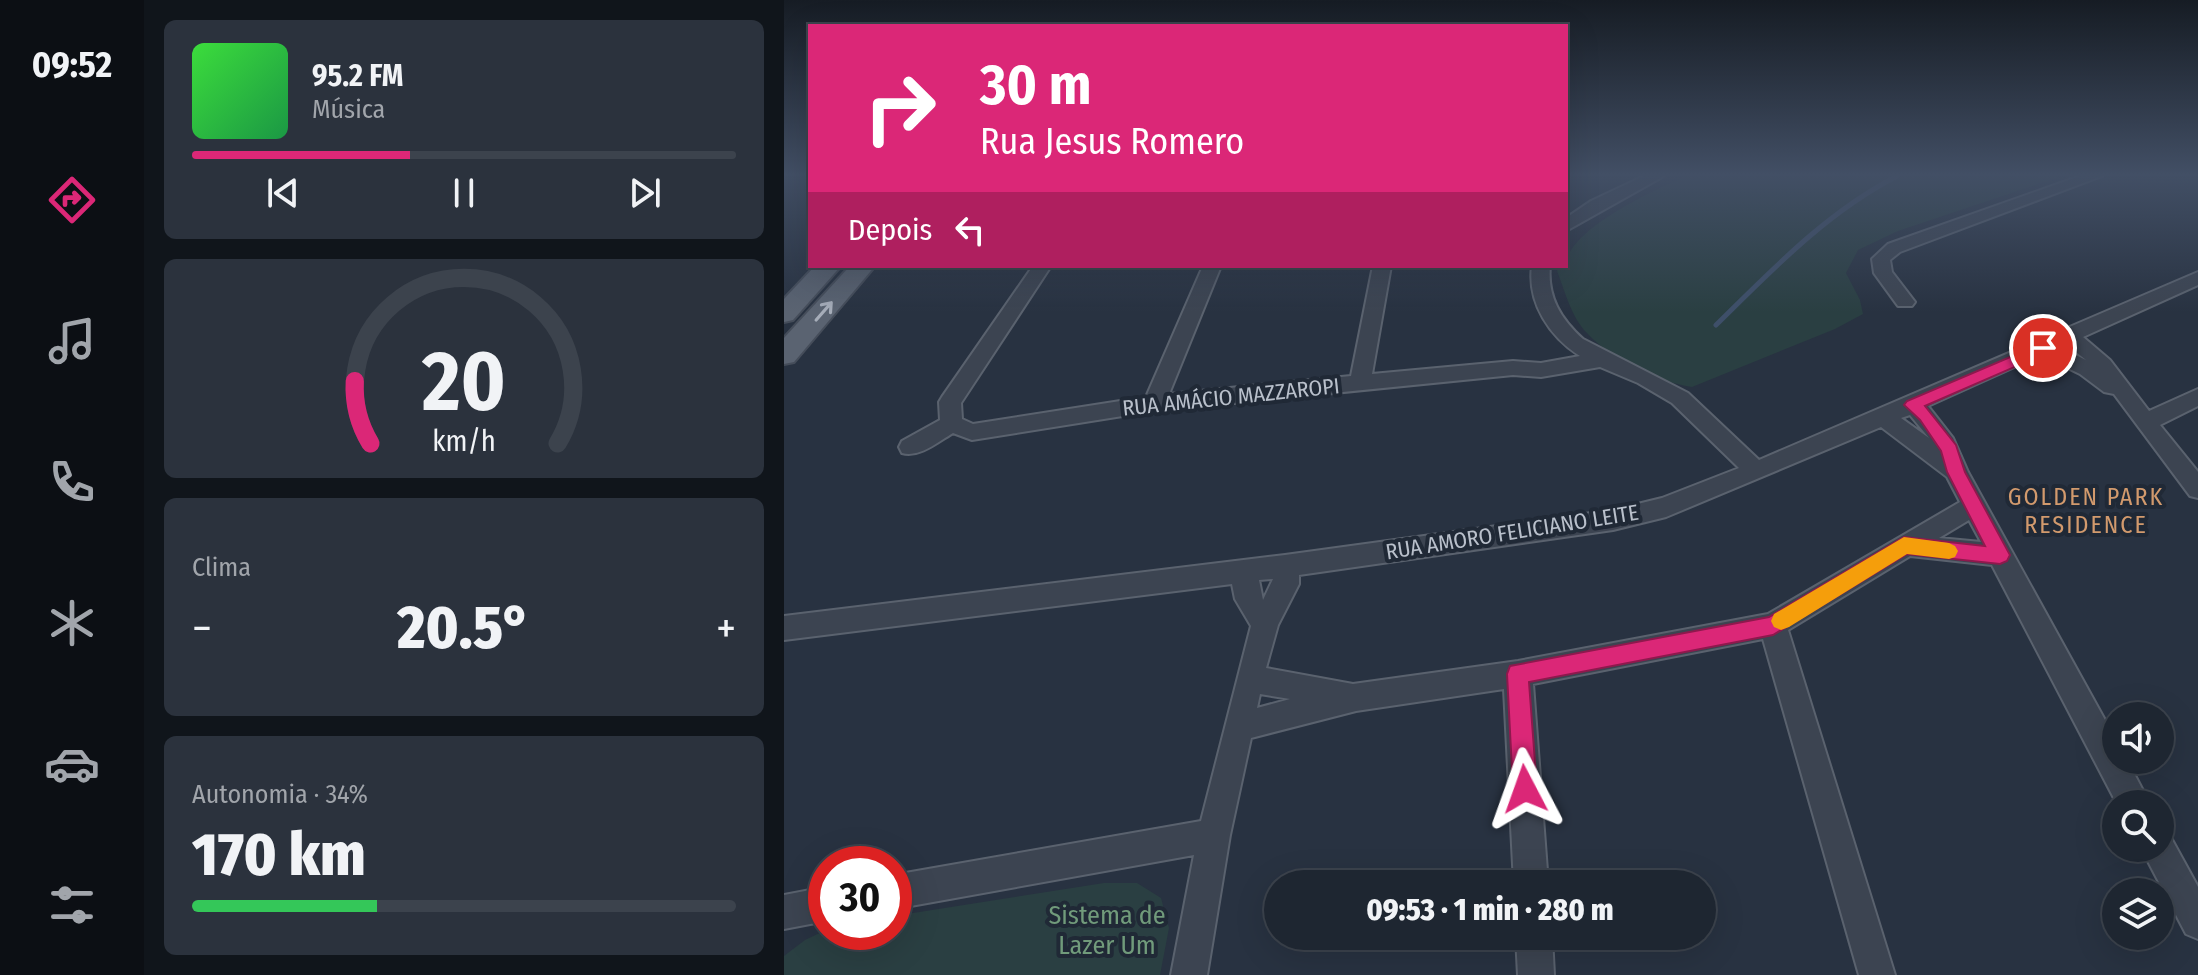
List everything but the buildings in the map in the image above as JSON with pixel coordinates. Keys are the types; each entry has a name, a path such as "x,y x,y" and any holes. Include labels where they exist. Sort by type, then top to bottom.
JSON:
{"main road":[{"path":"784,314 827,268"},
{"path":"784,355 861,268"}],"street":[{"path":"1905,302 1883,273 1881,259 1894,248 1968,222"},
{"path":"910,447 951,424 950,402 1041,268"},
{"path":"1154,403 1211,268"},
{"path":"1360,383 1382,268"},
{"path":"1541,268 1541,297 1568,348 1678,396 1755,470"},
{"name":"RUA AMORO FELICIANO LEITE","path":"784,628 1285,566 1613,520 1666,507 1884,418 2192,285"},
{"path":"2070,337 2094,352 2112,371 2130,401 2198,489"},
{"name":"RUA AMÁCIO MAZZAROPI","path":"1513,368 1568,348"},
{"path":"2043,348 2087,369 2130,401"},
{"name":"RUA AMÁCIO MAZZAROPI","path":"951,424 972,432 1154,403 1513,368 1541,370 1600,360"},
{"path":"2146,422 2198,397"},
{"path":"1913,405 1938,431 1949,450 1956,472 2126,790"},
{"path":"1884,418 1932,451 1956,472"},
{"path":"1238,727 1356,697 1518,674 1773,625 1974,505"},
{"path":"1904,545 2000,555"},
{"path":"1189,975 1214,835 1249,679 1265,623 1286,584 1285,566"},
{"path":"1246,571 1244,588 1249,604 1265,623"},
{"path":"1773,625 1877,975"},
{"path":"1518,674 1530,870"},
{"path":"1249,679 1356,697"},
{"path":"912,889 1214,835"},
{"path":"2166,862 2198,922"},
{"path":"784,912 808,907"},
{"path":"1535,950 1536,975"}],"green space":[{"path":"1601,222 1926,222 1858,250 1846,273 1860,300 1863,314 1835,329 1692,387 1663,380 1622,361 1597,343 1577,319 1557,271 1559,268 1568,268 1570,252"},
{"name":"Sistema de Lazer Um","path":"1104,883 1137,883 1161,898 1169,928 1160,975 784,975 784,956 808,939 808,950 912,950 912,913"}],"waterway":[{"path":"1716,325 1828,222"}],"slow traffic":[{"path":"1781,621 1844,585 1904,545 1949,551"}],"district":[{"name":"GOLDEN PARK RESIDENCE","path":"2086,511"}],"route":[{"path":"1525,789 1518,674 1773,625 1844,585 1904,545 1980,556 2000,555 1938,431 1913,405 2043,348"}]}
